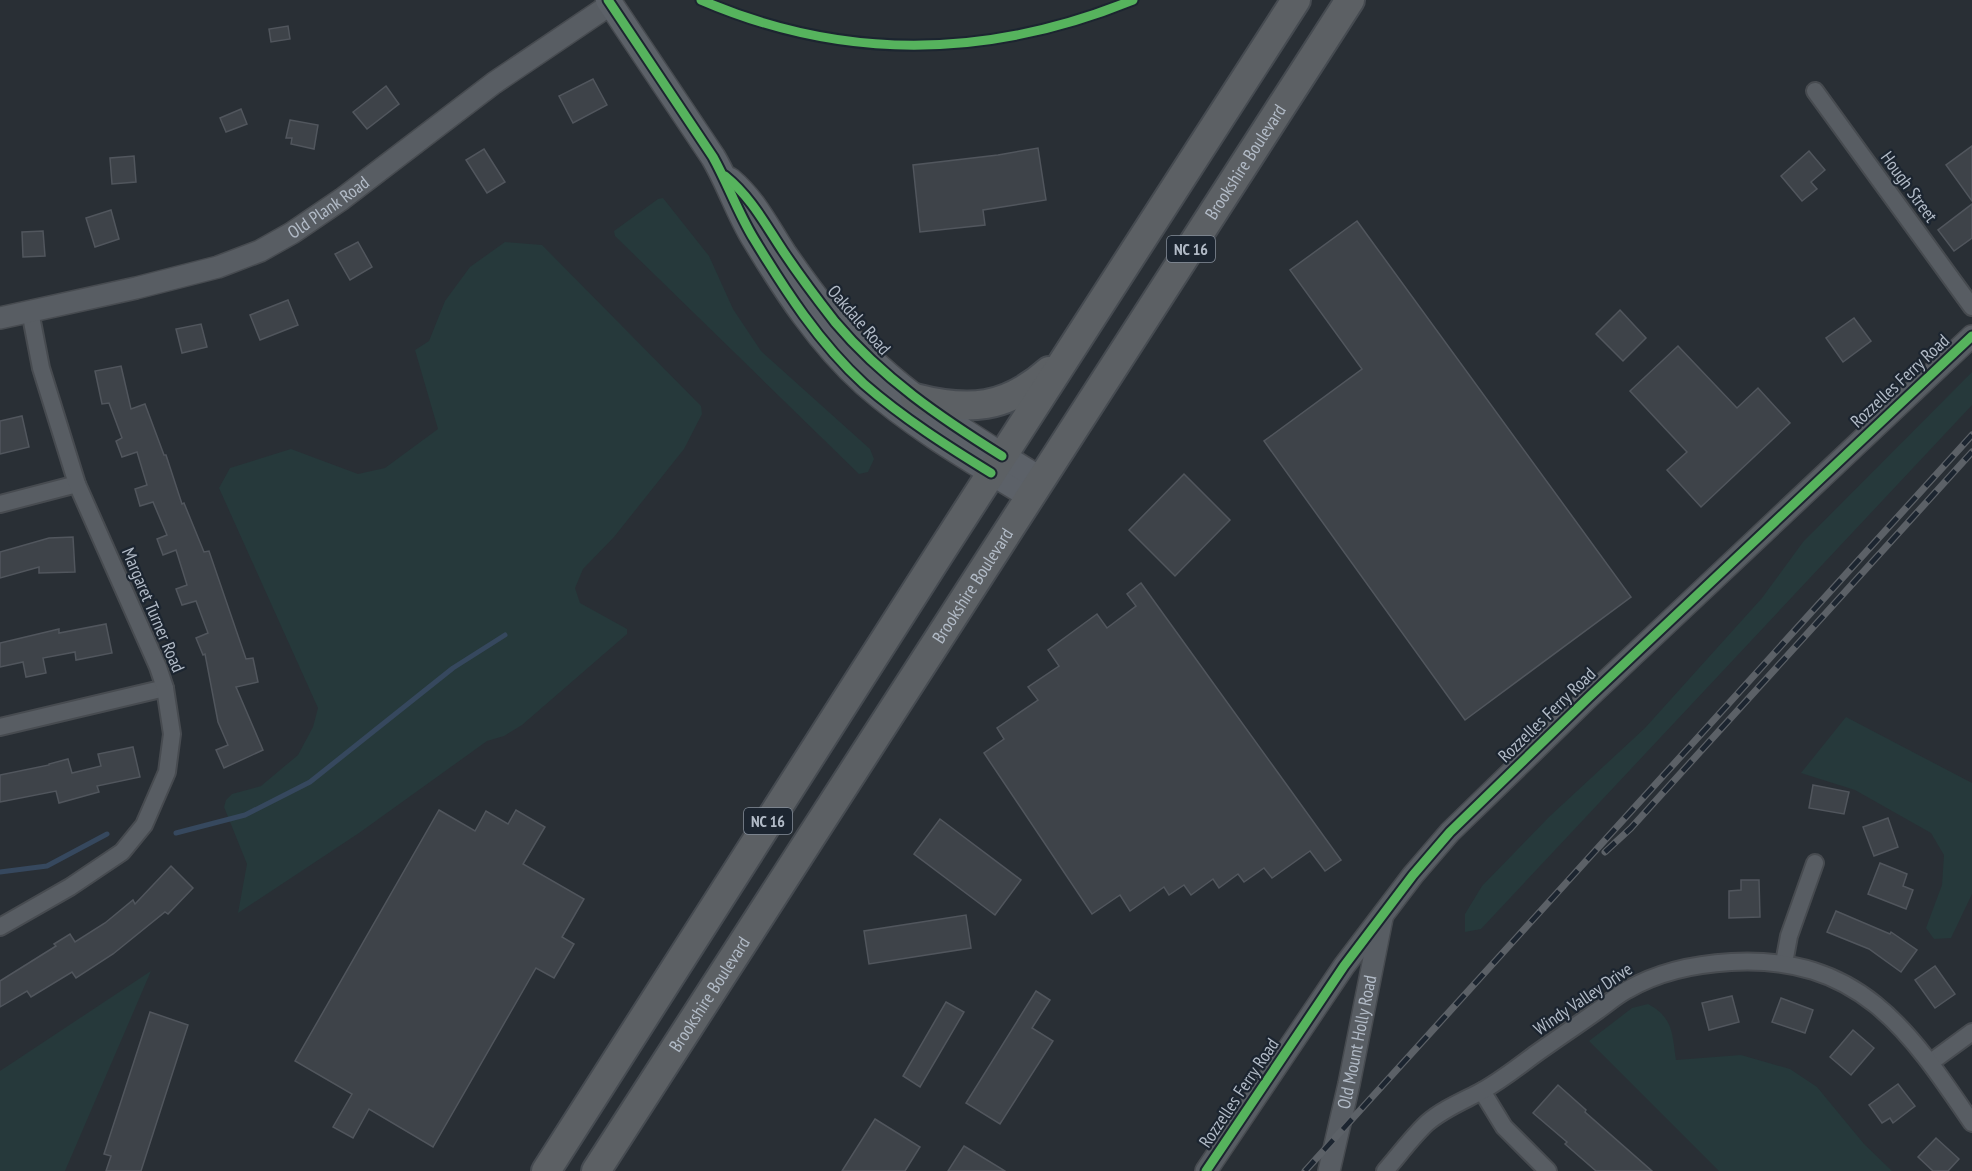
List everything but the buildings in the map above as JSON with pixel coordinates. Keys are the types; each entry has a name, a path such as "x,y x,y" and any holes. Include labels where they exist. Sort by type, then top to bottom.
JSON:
{"highway":[{"name":"NC 16","path":"546,1171 1296,0"},
{"name":"Brookshire Boulevard","path":"596,1171 1350,0"},
{"path":"915,398 953,406 1000,402 1026,390 1066,356"}],"main road":[{"name":"Oakdale Road","path":"610,2 722,173 737,210 754,238 806,318 836,353 864,383 910,421 997,464 1036,488"},
{"name":"Oakdale Road","path":"722,173 742,189 752,201 784,253 835,321 876,365 997,464"}],"street":[{"name":"Old Plank Road","path":"0,318 208,270 260,251 292,233 342,198 494,83 610,2"},
{"name":"Hough Street","path":"1815,91 1972,307"},
{"name":"Margaret Turner Road","path":"0,927 70,887 122,852 144,825 167,772 171,734 165,688 77,484 41,368 30,311"},
{"name":"Rozzelles Ferry Road","path":"1206,1171 1344,966 1383,912 1450,832 1972,336"},
{"path":"0,504 77,484"},
{"path":"0,727 165,688"},
{"path":"1784,963 1789,936 1815,863"},
{"name":"Old Mount Holly Road","path":"1329,1171 1349,1084 1383,912"},
{"name":"Windy Valley Drive","path":"1385,1171 1426,1124 1462,1100 1482,1091 1626,990 1656,976 1686,967 1718,963 1756,960 1784,963 1844,983 1868,998 1893,1019 1931,1062 1972,1123"},
{"path":"1931,1062 1972,1032"},
{"path":"1482,1091 1504,1127 1548,1171"}],"shaded area":[{"path":"663,198 709,256 733,309 761,351 870,449 874,459 868,472 859,474 615,236 614,231 658,199"},
{"path":"505,242 542,245 701,406 702,414 684,449 614,537 583,569 575,588 580,603 627,629 627,634 522,725 504,736 487,741 359,833 238,913 247,864 224,807 226,800 232,794 261,786 298,755 313,727 318,708 219,488 230,468 291,449 358,474 385,468 438,429 415,350 429,341 445,301 470,267"},
{"path":"1972,372 1972,405 1481,929 1465,932 1465,914 1482,886 1549,817 1645,728 1762,598 1803,542"},
{"path":"1846,717 1972,783 1972,894 1951,938 1934,939 1926,928 1942,885 1944,855 1931,833 1855,790 1801,773"},
{"path":"151,971 65,1171 0,1171 0,1071"},
{"path":"1648,1004 1657,1009 1667,1021 1676,1060 1741,1055 1790,1069 1817,1087 1864,1144 1892,1171 1719,1171 1589,1041 1632,1008"}],"waterway":[{"path":"176,833 245,815 310,782 453,668 505,635"},
{"path":"0,872 47,866 107,834"}],"railway":[{"path":"1305,1171 1972,435"},
{"path":"1605,852 1631,828 1972,452"}],"cycle path":[{"path":"608,0 713,157 754,239 818,334 864,384 926,431 991,473"},
{"path":"701,0 755,20 809,34 863,43 917,45 971,42 1025,34 1079,19 1133,0"},
{"path":"725,176 750,202 808,287 853,342 913,396 1002,456"},
{"path":"1206,1171 1344,966 1413,875 1450,832 1589,697 1972,336"}]}
